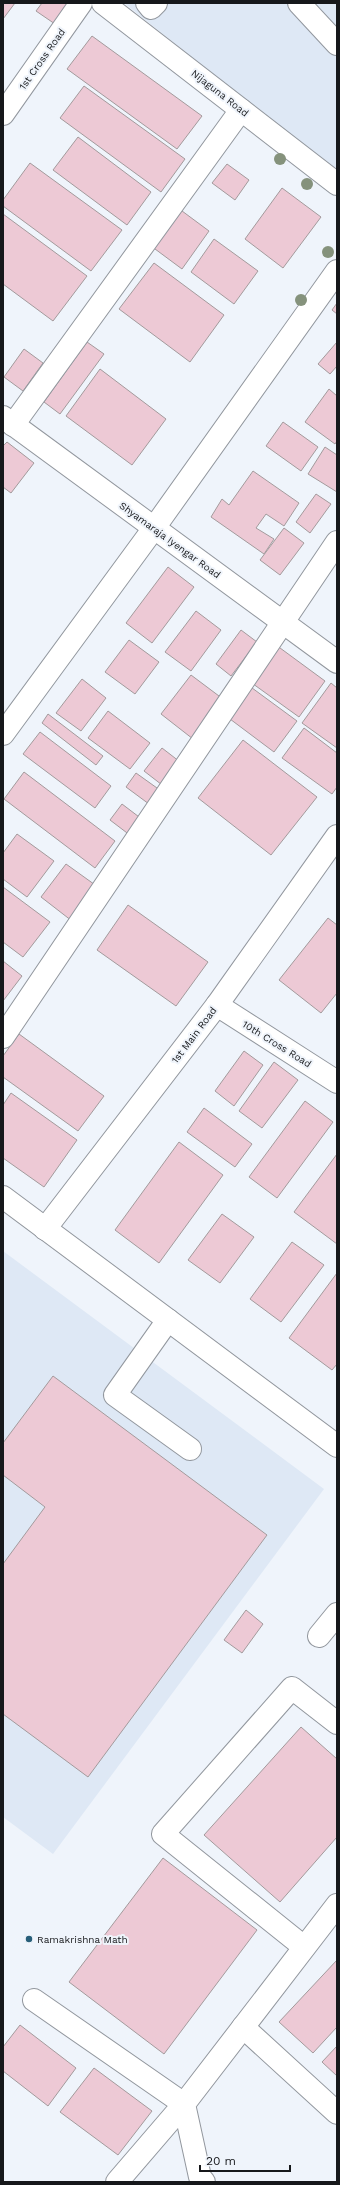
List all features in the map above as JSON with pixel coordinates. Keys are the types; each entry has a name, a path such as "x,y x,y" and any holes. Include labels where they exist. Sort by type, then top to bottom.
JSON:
{"street":[{"name":"1st Cross Road","path":"3,114 81,3"},
{"name":"Nijaguna Road","path":"103,3 337,184"},
{"path":"147,3 151,8 156,3"},
{"path":"298,3 337,44"},
{"path":"8,421 241,110"},
{"path":"3,734 154,528 337,271"},
{"name":"Shyamaraja Iyengar Road","path":"8,421 337,662"},
{"path":"3,1037 337,542"},
{"name":"1st Main Road","path":"45,1229 217,1005 337,836"},
{"name":"10th Cross Road","path":"217,1005 337,1082"},
{"path":"3,1197 337,1446"},
{"path":"168,1320 115,1395 190,1449"},
{"path":"320,1636 337,1614"},
{"path":"304,1947 163,1834 292,1688 337,1723"},
{"path":"117,2182 184,2104 337,1905"},
{"path":"34,2000 184,2104 200,2177 204,2182"},
{"path":"243,2027 337,2113"}],"shaded area":[{"path":"124,3 337,3 337,173"},
{"path":"3,1251 324,1489 53,1854 3,1817"}],"building":[{"path":"3,3 15,3 3,19"},
{"path":"42,3 71,3 55,24 36,11"},
{"path":"92,36 202,116 177,149 67,69"},
{"path":"84,86 185,159 161,192 60,118"},
{"path":"78,137 151,192 127,225 53,170"},
{"path":"30,163 122,230 91,271 3,206 3,200"},
{"path":"227,164 249,180 235,200 212,183"},
{"path":"282,188 321,217 283,268 245,239"},
{"path":"178,208 209,231 182,269 151,246"},
{"path":"3,214 87,276 53,321 3,284"},
{"path":"214,239 258,271 234,304 191,272"},
{"path":"154,263 224,315 190,362 119,309"},
{"path":"337,303 337,314 332,310"},
{"path":"87,342 104,354 60,414 44,402"},
{"path":"337,342 337,366 330,374 318,364"},
{"path":"24,349 43,363 23,391 4,377"},
{"path":"100,369 166,419 132,465 66,416"},
{"path":"329,389 337,396 337,441 335,444 305,422"},
{"path":"283,422 318,447 301,471 266,446"},
{"path":"7,442 34,463 11,493 3,487 3,446"},
{"path":"325,447 337,455 337,492 308,474"},
{"path":"253,471 299,503 284,526 266,514 256,528 274,539 264,554 211,517 222,499 229,505"},
{"path":"316,494 331,504 310,533 296,522"},
{"path":"284,528 304,543 280,575 260,560"},
{"path":"168,567 194,587 152,643 126,623"},
{"path":"196,611 221,630 191,671 165,652"},
{"path":"241,630 257,642 231,676 216,664"},
{"path":"129,640 159,662 135,694 105,672"},
{"path":"276,645 325,681 299,717 249,681"},
{"path":"191,675 223,699 193,739 161,714"},
{"path":"82,679 106,698 81,731 56,713"},
{"path":"331,683 337,688 337,748 302,723"},
{"path":"248,685 297,721 274,752 226,716"},
{"path":"108,711 150,743 130,769 88,738"},
{"path":"48,714 103,756 96,765 42,723"},
{"path":"304,728 337,753 337,787 332,794 282,758"},
{"path":"40,732 111,786 95,808 23,754"},
{"path":"243,740 317,797 271,855 198,798"},
{"path":"162,748 184,765 166,788 144,771"},
{"path":"24,772 115,841 95,868 4,799"},
{"path":"136,773 164,793 153,807 126,787"},
{"path":"122,804 147,823 135,839 110,820"},
{"path":"17,834 54,861 27,897 3,879 3,853"},
{"path":"66,864 98,887 72,921 41,897"},
{"path":"3,887 50,922 23,957 3,942"},
{"path":"128,905 208,962 176,1006 97,950"},
{"path":"328,918 337,925 337,993 321,1013 279,980"},
{"path":"3,961 22,976 3,1001"},
{"path":"19,1034 104,1096 78,1131 3,1077 3,1056"},
{"path":"244,1051 263,1065 234,1106 215,1091"},
{"path":"274,1062 298,1080 262,1128 239,1111"},
{"path":"11,1093 77,1140 44,1187 3,1158 3,1105"},
{"path":"305,1101 333,1122 277,1198 249,1177"},
{"path":"204,1108 252,1144 235,1167 187,1132"},
{"path":"179,1142 223,1175 159,1263 115,1230"},
{"path":"337,1154 337,1244 294,1212"},
{"path":"222,1214 254,1237 220,1283 188,1260"},
{"path":"292,1242 324,1265 281,1322 250,1299"},
{"path":"337,1273 337,1364 332,1370 289,1338"},
{"path":"53,1376 267,1535 88,1777 3,1714 3,1564 45,1507 3,1475 3,1443"},
{"path":"246,1610 263,1624 242,1653 224,1640"},
{"path":"301,1727 337,1759 337,1837 280,1902 204,1835"},
{"path":"163,1858 257,1930 164,2054 69,1982"},
{"path":"337,1960 337,2027 313,2053 279,2022"},
{"path":"20,2025 76,2068 48,2106 3,2071 3,2047"},
{"path":"337,2046 337,2076 322,2062"},
{"path":"94,2068 152,2111 118,2155 60,2112"}],"place":[{"name":"Ramakrishna Math","path":"29,1939"}]}
